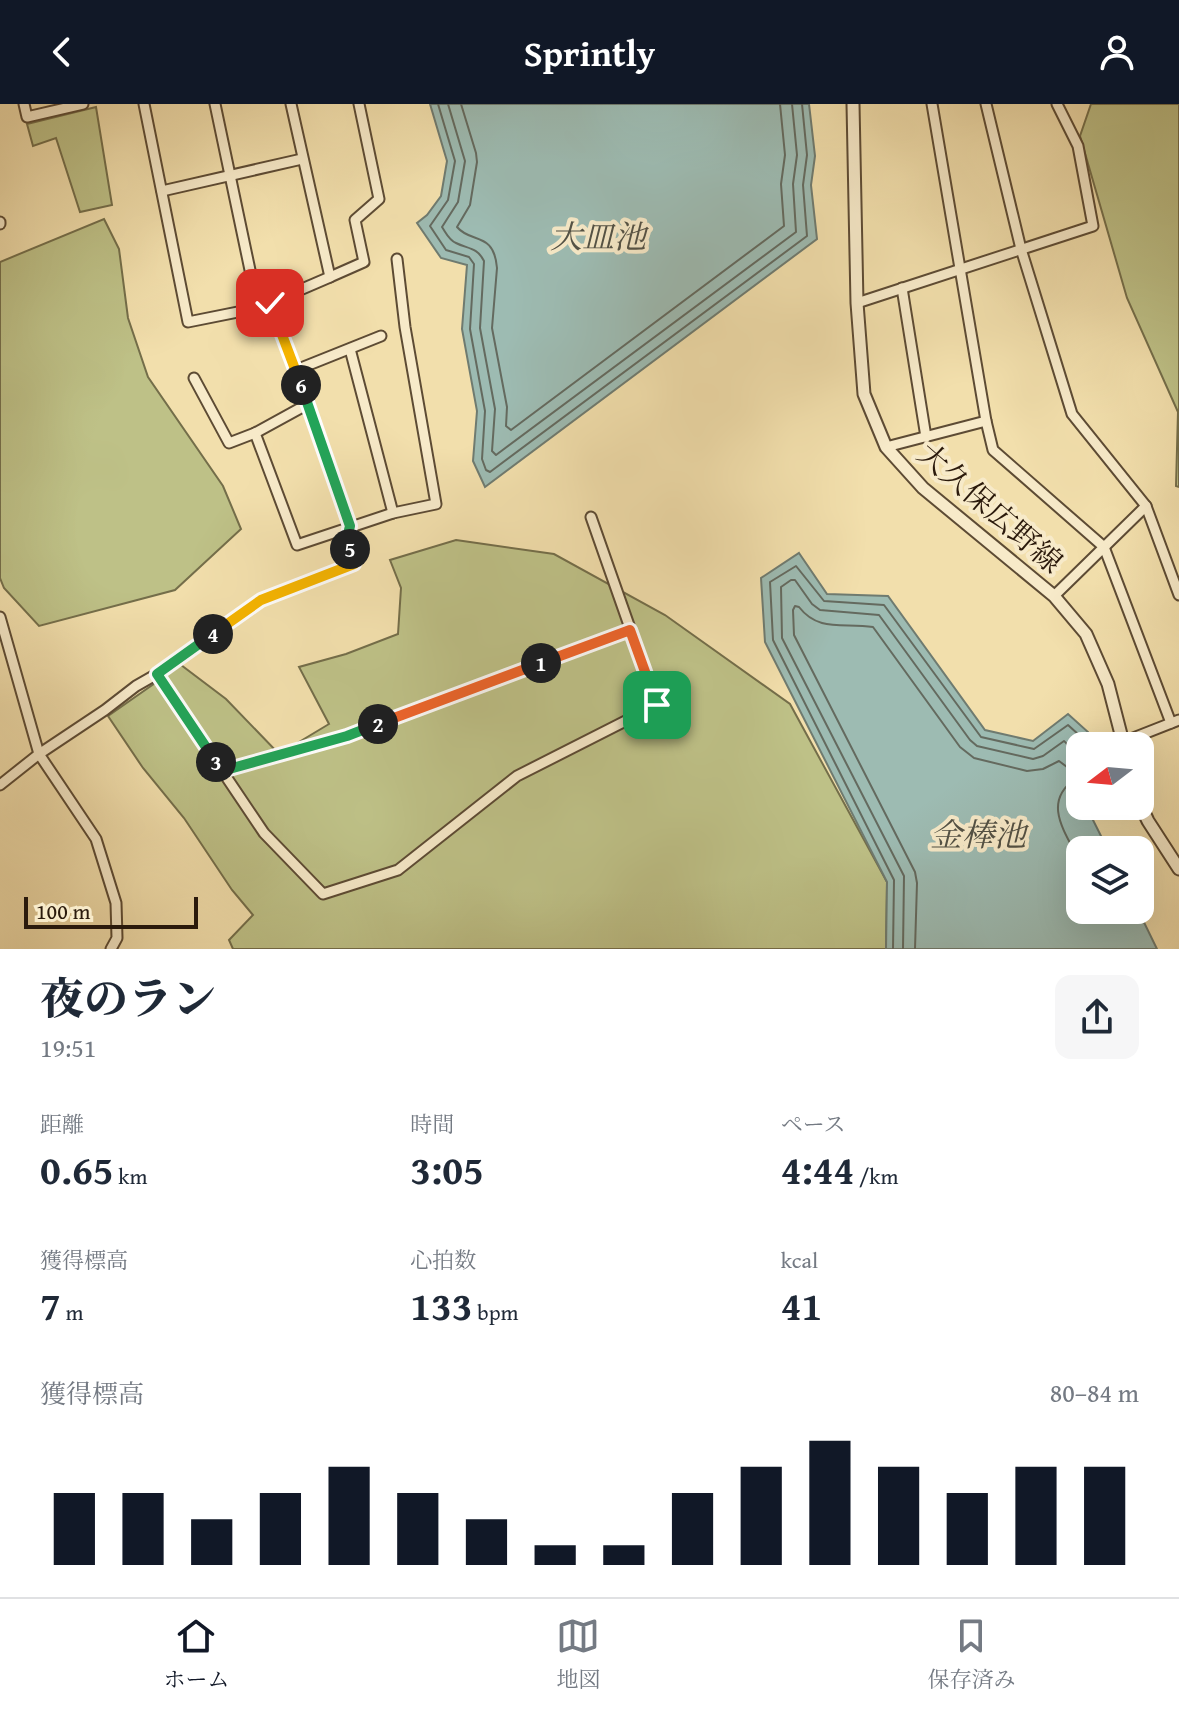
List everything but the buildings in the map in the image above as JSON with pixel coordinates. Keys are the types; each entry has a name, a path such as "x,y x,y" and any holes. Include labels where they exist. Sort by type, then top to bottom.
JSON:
{"street":[{"path":"24,104 27,117 83,104"},
{"path":"144,104 188,322 258,308 364,262 355,220 379,199 359,104"},
{"path":"215,104 258,308"},
{"path":"291,104 330,277"},
{"name":"大久保広野線","path":"853,104 857,303 864,394 886,447 923,488 1054,596 1086,634 1108,684 1120,732"},
{"path":"932,104 993,450 1104,547 1175,722 1151,732"},
{"path":"986,104 1021,249 1072,414 1146,506 1179,595"},
{"path":"857,303 1093,226 1078,146 1057,104"},
{"path":"162,191 302,159"},
{"path":"255,433 297,545 393,513 436,504 405,327 397,259"},
{"path":"902,288 926,437"},
{"path":"0,785 39,754 261,600 354,564 347,538 350,526 270,303"},
{"path":"296,370 381,336"},
{"path":"350,349 393,513"},
{"path":"194,378 229,443 255,433 308,404"},
{"path":"886,447 986,421"},
{"path":"1054,596 1146,506"},
{"path":"157,674 264,833 323,894 398,870 517,776 657,705 591,517"},
{"path":"0,617 39,754 96,839 116,903 117,938 111,949"},
{"path":"222,771 347,736 630,630"},
{"path":"1148,820 1179,869"}],"green space":[{"path":"1091,104 1179,104 1179,487 1176,486 1178,412 1127,298 1080,136"},
{"path":"96,107 112,205 80,212 56,138 33,146 27,124"},
{"path":"104,219 119,249 128,318 148,377 223,486 241,529 175,590 39,626 4,588 0,578 0,262"},
{"path":"456,540 554,554 665,615 790,704 887,882 886,949 233,949 229,940 253,915 108,716 181,665 226,699 279,754 329,724 299,667 346,654 398,634 401,588 390,560"}],"water":[{"name":"大皿池","path":"430,104 809,104 815,156 811,185 817,239 485,487 473,461 477,411 462,329 467,265 441,258 417,223 441,196 447,161"},
{"name":"金棒池","path":"799,553 827,594 888,596 985,730 1033,741 1068,714 1088,732 1066,732 1066,820 1093,820 1101,836 1066,836 1066,924 1145,924 1157,949 886,949 887,882 765,642 761,578"}],"route":[{"path":"270,303 350,526 347,538 354,564 261,600 157,674 222,771 347,736 630,630 657,705"}]}
